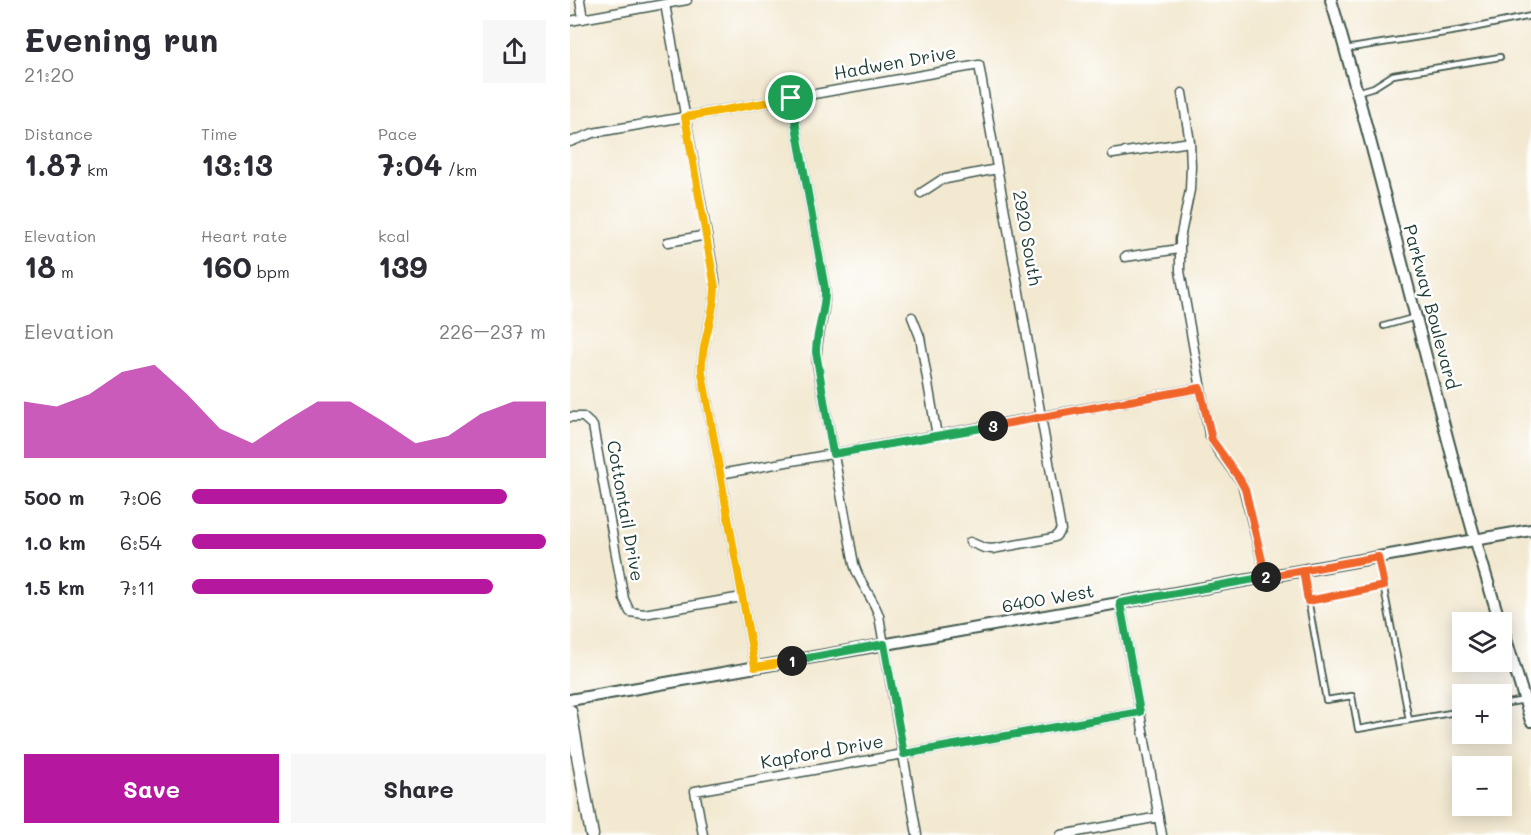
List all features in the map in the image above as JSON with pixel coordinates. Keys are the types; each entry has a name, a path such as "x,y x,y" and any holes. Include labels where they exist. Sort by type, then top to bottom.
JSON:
{"main road":[{"path":"570,711 592,835"}],"street":[{"path":"580,0 583,19"},
{"path":"570,21 687,0"},
{"name":"Parkway Boulevard","path":"1331,0 1474,540 1497,612"},
{"path":"665,4 707,235 715,293 702,368 755,667"},
{"name":"Hadwen Drive","path":"570,142 594,133 979,65"},
{"name":"2920 South","path":"970,542 984,548 997,549 1048,539 1057,535 1061,530 979,65"},
{"path":"1182,93 1190,141 1191,179 1179,249 1180,271 1200,388 1212,440 1245,489 1266,577"},
{"path":"791,98 825,289 825,306 817,336 816,352 833,454 854,564 860,581 877,611 917,835"},
{"path":"1113,154 1190,141"},
{"path":"921,193 941,180 998,169"},
{"path":"668,242 707,235"},
{"path":"1125,257 1179,249"},
{"path":"912,317 920,337 938,436"},
{"path":"720,474 1200,388"},
{"name":"Cottontail Drive","path":"570,417 585,418 592,423 594,429 624,599 630,612 644,614 742,597"},
{"name":"6400 West","path":"570,700 1531,530"},
{"path":"1120,603 1162,835"},
{"name":"Parkway Boulevard","path":"1512,659 1531,721"},
{"name":"Kapford Drive","path":"703,835 695,791 1140,712"},
{"path":"1061,835 1159,818"}],"lane":[{"path":"1345,49 1463,30 1531,16"},
{"path":"1357,92 1374,87 1393,75 1500,57"},
{"path":"1384,326 1416,317"},
{"path":"1378,557 1409,720"},
{"path":"1303,570 1326,700 1352,696 1358,729 1452,713"},
{"path":"1308,601 1384,586"},
{"path":"1512,702 1525,700"}],"route":[{"path":"791,98 685,117 715,287 715,299 703,354 702,373 755,667 884,644 904,754 1140,712 1120,603 1266,577 1378,557 1384,586 1308,601 1303,570 1266,577 1245,489 1212,440 1200,388 833,454 816,352 817,336 825,306 825,289 791,98"}]}
